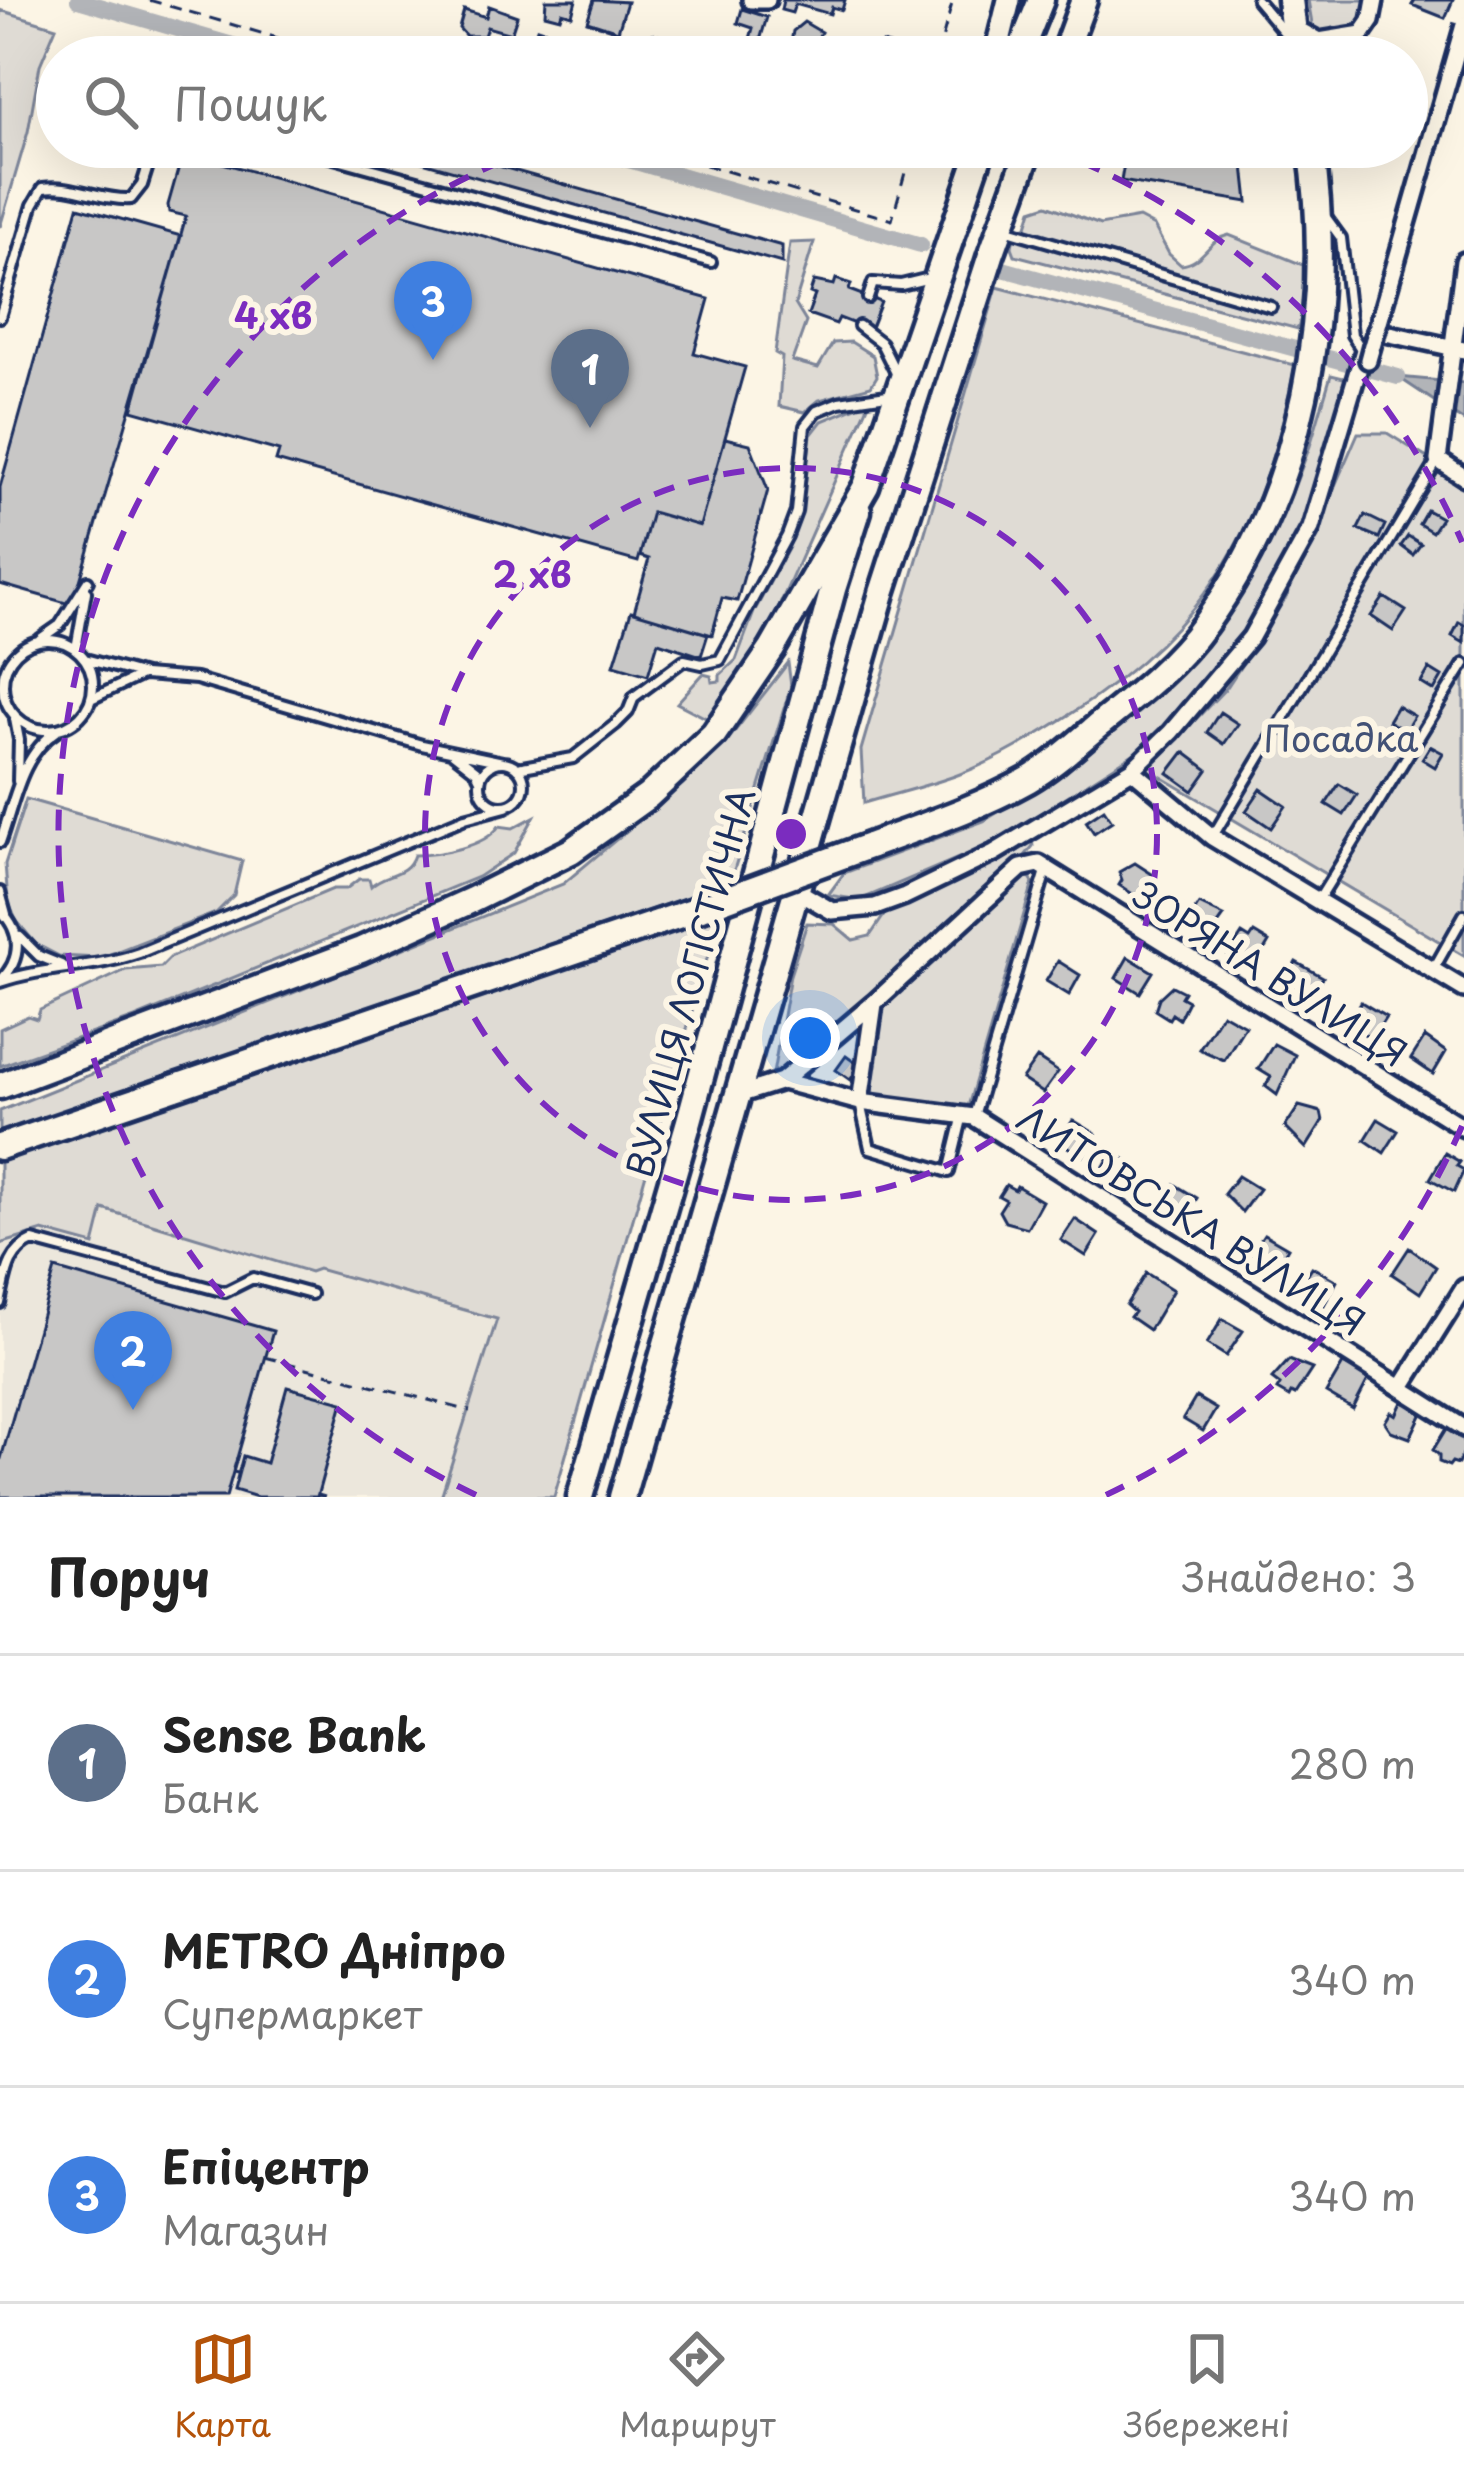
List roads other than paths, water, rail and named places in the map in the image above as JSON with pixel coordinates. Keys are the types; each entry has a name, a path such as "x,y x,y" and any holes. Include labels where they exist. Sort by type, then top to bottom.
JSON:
{"main road":[{"path":"1000,36 1009,0"},
{"path":"1026,36 1041,0"},
{"path":"1071,36 1084,0"},
{"path":"1290,0 1295,36"},
{"path":"5,1084 361,950 571,851 648,796 714,734 772,649 866,486 971,168"},
{"path":"622,1497 882,593 1022,168"},
{"path":"0,1147 701,908 978,805 1032,777 1173,661 1203,627 1241,570 1272,506 1293,444 1315,331 1320,240 1313,168"},
{"name":"ВУЛИЦЯ ЛОГІСТИЧНА","path":"580,1497 866,486"}],"street":[{"path":"751,0 767,0"},
{"path":"1349,36 1361,34 1372,21 1375,0"},
{"path":"1428,147 1464,20"},
{"path":"1428,140 1464,20"},
{"path":"796,890 832,910 875,907 905,896 994,853 1132,770 1171,732 1251,637 1311,528 1419,168"},
{"path":"1370,352 1422,168"},
{"path":"1464,261 1438,460 1464,477"},
{"path":"1370,352 1376,331 1464,350"},
{"path":"1132,770 1212,837 1464,989"},
{"path":"735,1096 782,1081 874,1004 1021,868 1039,863 1046,870"},
{"name":"ЗОРЯНА ВУЛИЦЯ","path":"1046,870 1464,1128"},
{"path":"860,1102 874,1004"},
{"name":"ЛИТОВСЬКА ВУЛИЦЯ","path":"782,1081 860,1102 968,1118 1464,1427"},
{"path":"1402,1387 1464,1288"}],"lane":[{"path":"1257,0 1289,36"},
{"path":"0,317 33,206 43,188 131,199 147,168"},
{"path":"370,168 711,262"},
{"path":"1317,204 1341,238 1352,335 1370,352"},
{"path":"1000,228 1271,307"},
{"path":"868,298 873,283 901,285 934,279"},
{"path":"85,659 144,675 196,680 517,768 573,758 628,712 634,697 684,660 702,664 720,660 796,512 805,426 817,411 898,387 881,343 859,326"},
{"path":"1212,837 1438,460"},
{"path":"0,661 12,658 60,625 88,581 76,649"},
{"path":"35,642 50,640 76,649 91,672 91,698"},
{"path":"12,658 5,671 3,696 19,740 18,782"},
{"path":"1318,901 1464,664"},
{"path":"0,855 18,782 39,747 79,717 91,698 144,675"},
{"path":"12,712 36,728 63,727"},
{"path":"452,752 476,771 492,805 506,807"},
{"path":"465,818 479,798 488,766 503,762"},
{"path":"0,982 140,953 465,818 506,807 518,800 524,787 517,768"},
{"path":"860,1102 870,1148 949,1172 1046,870"},
{"path":"0,892 3,913 25,945 62,966"},
{"path":"1433,970 1464,916"},
{"path":"0,982 16,958 14,927"},
{"path":"0,1303 12,1256 33,1241 225,1292 253,1278 311,1294"}],"waterway":[{"path":"78,0 202,36"},
{"path":"656,168 921,245"},
{"path":"999,268 1398,377"}],"place":[{"name":"Епіцентр","path":"433,360"},
{"name":"Sense Bank","path":"590,428"},
{"name":"METRO Дніпро","path":"133,1410"}],"park label":[{"name":"Посадка","path":"1341,737"}]}
